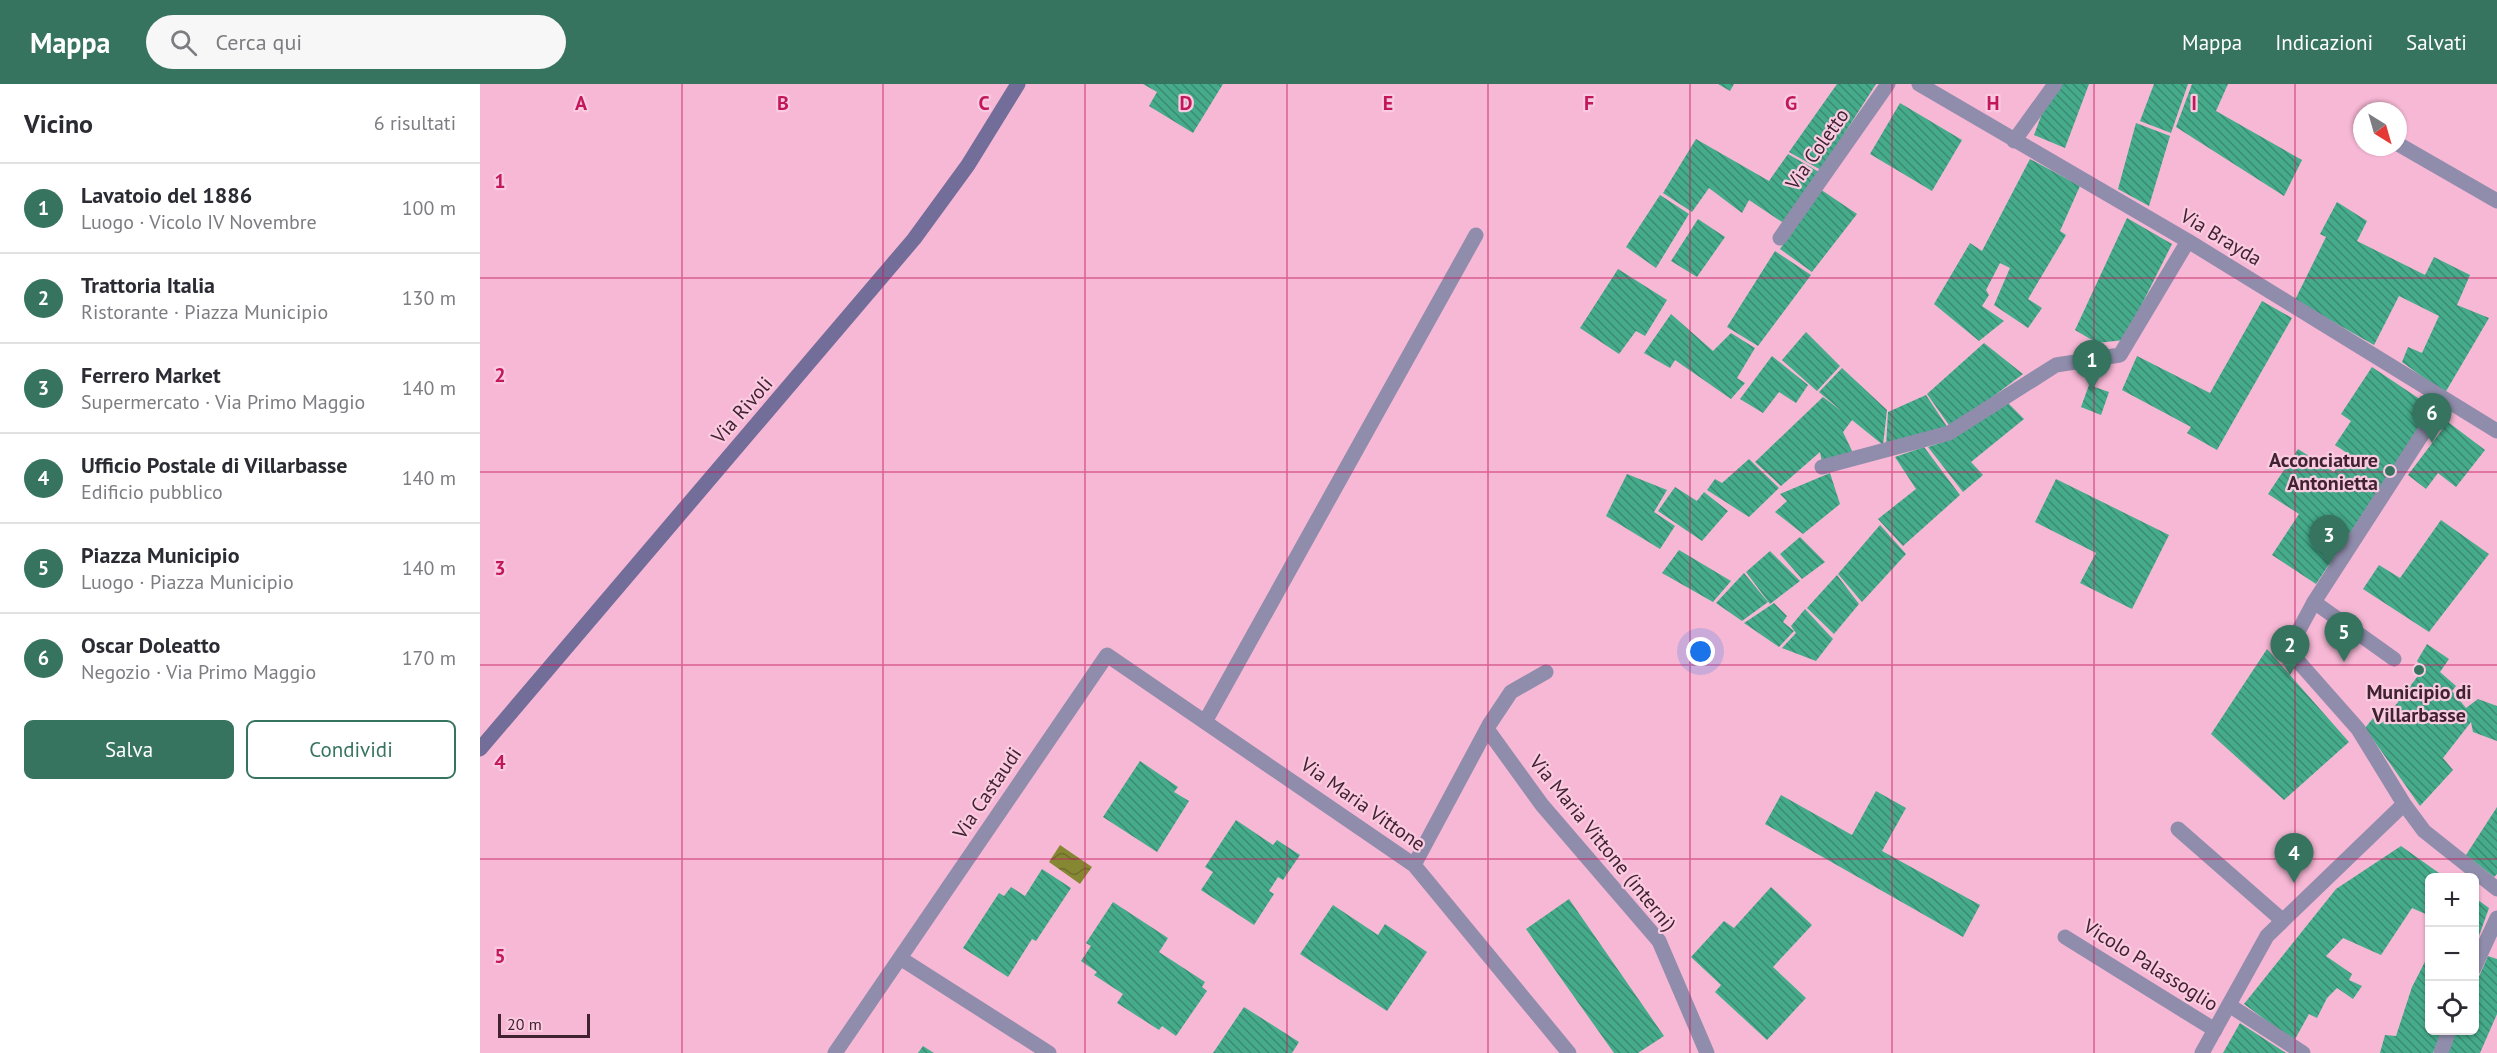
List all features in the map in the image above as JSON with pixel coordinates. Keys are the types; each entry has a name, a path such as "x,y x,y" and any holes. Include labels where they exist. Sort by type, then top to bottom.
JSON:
{"street":[{"name":"Via Rivoli","path":"480,750 914,239 968,165 1018,84"},
{"name":"Via Coletto","path":"1780,238 1888,84"},
{"name":"Via Brayda","path":"1919,84 2188,241 2497,431"},
{"path":"2014,141 2055,84"},
{"path":"2407,149 2497,201"},
{"path":"1206,720 1476,235"},
{"path":"1821,467 1948,433 2056,365 2120,355 2188,241"},
{"path":"2445,399 2314,602 2292,643 2297,660 2358,729 2404,804 2424,831 2497,889"},
{"path":"2314,602 2394,659"},
{"name":"Via Castaudi","path":"835,1053 1107,654 1206,720"},
{"path":"1414,865 1487,729 1511,692 1546,672"},
{"name":"Via Maria Vittone","path":"1206,720 1414,865 1569,1053"},
{"name":"Via Maria Vittone (interni)","path":"1487,729 1542,805 1659,941 1707,1053"},
{"path":"2202,1053 2266,936 2404,804"},
{"path":"2178,830 2282,920"},
{"path":"2479,959 2497,918"},
{"name":"Vicolo Palassoglio","path":"2065,937 2215,1030"},
{"path":"900,958 1049,1053"},
{"path":"2229,1005 2303,1053"},
{"path":"2441,1053 2447,1035"}],"water":[{"path":"1060,845 1092,867 1080,884 1049,862"}],"building":[{"path":"1143,84 1223,84 1193,133 1149,106 1157,92"},
{"path":"1718,84 1734,84 1730,91"},
{"path":"1837,84 1876,84 1821,170 1789,152"},
{"path":"2057,84 2089,84 2065,148 2034,135 2049,95"},
{"path":"2154,84 2188,84 2171,133 2140,121"},
{"path":"2192,84 2228,84 2216,111 2302,160 2284,196 2176,127"},
{"path":"1900,103 1962,140 1932,191 1870,154"},
{"path":"2136,123 2170,136 2149,206 2118,189"},
{"path":"1696,139 1769,181 1788,154 1819,172 1785,224 1749,200 1742,213 1709,188 1692,212 1663,193"},
{"path":"2030,159 2080,186 2060,231 2066,235 2028,299 2042,308 2028,328 1994,305 2010,268 2000,263 1986,290 1989,295 1982,306 2004,321 1979,341 1934,304 1970,243 1982,251"},
{"path":"1820,189 1857,214 1812,272 1780,249"},
{"path":"1660,195 1689,214 1656,268 1626,247"},
{"path":"2337,202 2367,221 2357,241 2425,275 2434,257 2470,275 2457,305 2489,318 2445,393 2402,362 2408,347 2422,353 2439,316 2399,296 2374,345 2295,300 2326,237 2320,234"},
{"path":"2127,218 2172,244 2124,340 2097,343 2075,330"},
{"path":"1698,219 1725,237 1697,277 1671,261"},
{"path":"1775,251 1811,275 1758,346 1727,327"},
{"path":"1618,269 1667,300 1645,336 1636,331 1619,354 1580,328"},
{"path":"2262,301 2292,318 2217,450 2187,433 2191,427 2122,390 2137,356 2210,393"},
{"path":"1671,314 1713,351 1731,333 1755,348 1737,378 1745,383 1731,399 1675,360 1670,368 1644,353"},
{"path":"1806,332 1840,366 1817,391 1782,360"},
{"path":"1984,343 2023,374 1951,428 1927,394"},
{"path":"1772,356 1808,385 1796,403 1779,392 1763,413 1740,399"},
{"path":"2372,367 2433,408 2316,584 2272,555 2299,514 2268,494 2298,449 2334,472 2347,453 2335,445 2351,421 2341,414"},
{"path":"1842,368 1887,410 1883,445 1852,420 1843,432 1853,453 1822,462 1820,452 1781,486 1755,462 1823,397 1843,412 1819,392"},
{"path":"2089,385 2109,392 2101,415 2081,407"},
{"path":"1926,395 1948,428 1886,447 1888,412"},
{"path":"2007,402 2024,419 1971,462 1983,475 1963,492 1928,447 1952,439"},
{"path":"2448,422 2485,450 2456,487 2438,473 2426,489 2408,475"},
{"path":"1924,447 1960,495 1903,546 1878,519 1916,489 1895,457"},
{"path":"1749,459 1779,488 1749,517 1707,490 1715,479 1722,483"},
{"path":"1830,473 1840,504 1803,534 1775,512 1787,501 1780,494"},
{"path":"1627,474 1667,490 1654,512 1675,526 1660,549 1606,516"},
{"path":"2056,479 2169,535 2132,609 2080,583 2096,553 2035,522"},
{"path":"1675,487 1697,501 1704,492 1728,511 1702,541 1658,511"},
{"path":"2441,520 2489,554 2429,632 2363,589 2379,565 2400,578"},
{"path":"1880,525 1906,554 1862,602 1838,574"},
{"path":"1800,537 1825,562 1802,579 1780,554"},
{"path":"1679,550 1731,581 1713,602 1662,573"},
{"path":"1770,551 1800,581 1770,604 1746,572"},
{"path":"1744,573 1768,602 1742,621 1716,603"},
{"path":"1837,575 1859,604 1834,634 1807,608"},
{"path":"1774,603 1787,616 1783,622 1794,631 1779,647 1744,623"},
{"path":"1805,609 1833,639 1816,661 1782,648 1796,633 1791,626"},
{"path":"2427,644 2449,659 2440,672 2456,686 2452,691 2466,708 2478,699 2497,706 2497,741 2473,732 2471,722 2443,758 2453,770 2420,806 2365,728 2374,717 2382,723 2424,668 2417,661"},
{"path":"2267,649 2349,742 2284,800 2211,734"},
{"path":"1140,761 1178,787 1174,792 1189,801 1157,852 1103,817"},
{"path":"1876,791 1906,808 1882,851 1980,905 1963,937 1765,824 1781,795 1852,835"},
{"path":"2497,807 2497,874 2494,877 2466,855"},
{"path":"1236,820 1273,845 1277,840 1300,855 1283,880 1278,877 1269,891 1274,894 1254,925 1201,890 1213,872 1205,867"},
{"path":"2401,846 2439,873 2425,873 2425,914 2412,908 2381,955 2343,938 2326,956 2352,974 2349,980 2362,986 2353,999 2337,988 2327,998 2317,1018 2309,1014 2294,1041 2244,1004 2336,889"},
{"path":"1042,869 1071,888 1036,941 1032,939 1008,977 963,948 999,893 1004,896 1011,887 1025,896"},
{"path":"1771,887 1812,925 1773,967 1806,998 1767,1040 1715,992 1721,985 1691,957 1724,921 1734,928"},
{"path":"1569,899 1664,1036 1638,1053 1614,1053 1526,929"},
{"path":"2479,901 2489,908 2479,936"},
{"path":"1113,902 1168,938 1159,952 1205,982 1202,987 1207,991 1176,1036 1162,1026 1159,1030 1117,1003 1123,994 1094,975 1097,972 1081,961 1091,946 1086,943"},
{"path":"1333,905 1378,935 1385,924 1427,952 1387,1011 1300,954"},
{"path":"2488,956 2497,959 2497,1014 2480,1053 2447,1053 2454,1035 2479,1035 2479,977"},
{"path":"2425,962 2425,1035 2440,1035 2433,1053 2380,1053 2385,1035 2396,1036 2412,987"},
{"path":"1244,1007 1299,1042 1292,1053 1213,1053"},
{"path":"2240,1023 2286,1053 2223,1053"},
{"path":"923,1046 934,1053 918,1053"}],"place":[{"name":"Lavatoio del 1886","path":"2092,390"},
{"name":"Oscar Doleatto","path":"2432,443"},
{"name":"Acconciature Antonietta","path":"2390,471"},
{"name":"Ferrero Market","path":"2329,565"},
{"name":"Piazza Municipio","path":"2344,662"},
{"name":"Municipio di Villarbasse","path":"2419,670"},
{"name":"Trattoria Italia","path":"2290,675"},
{"name":"Ufficio Postale di Villarbasse","path":"2294,883"}]}
